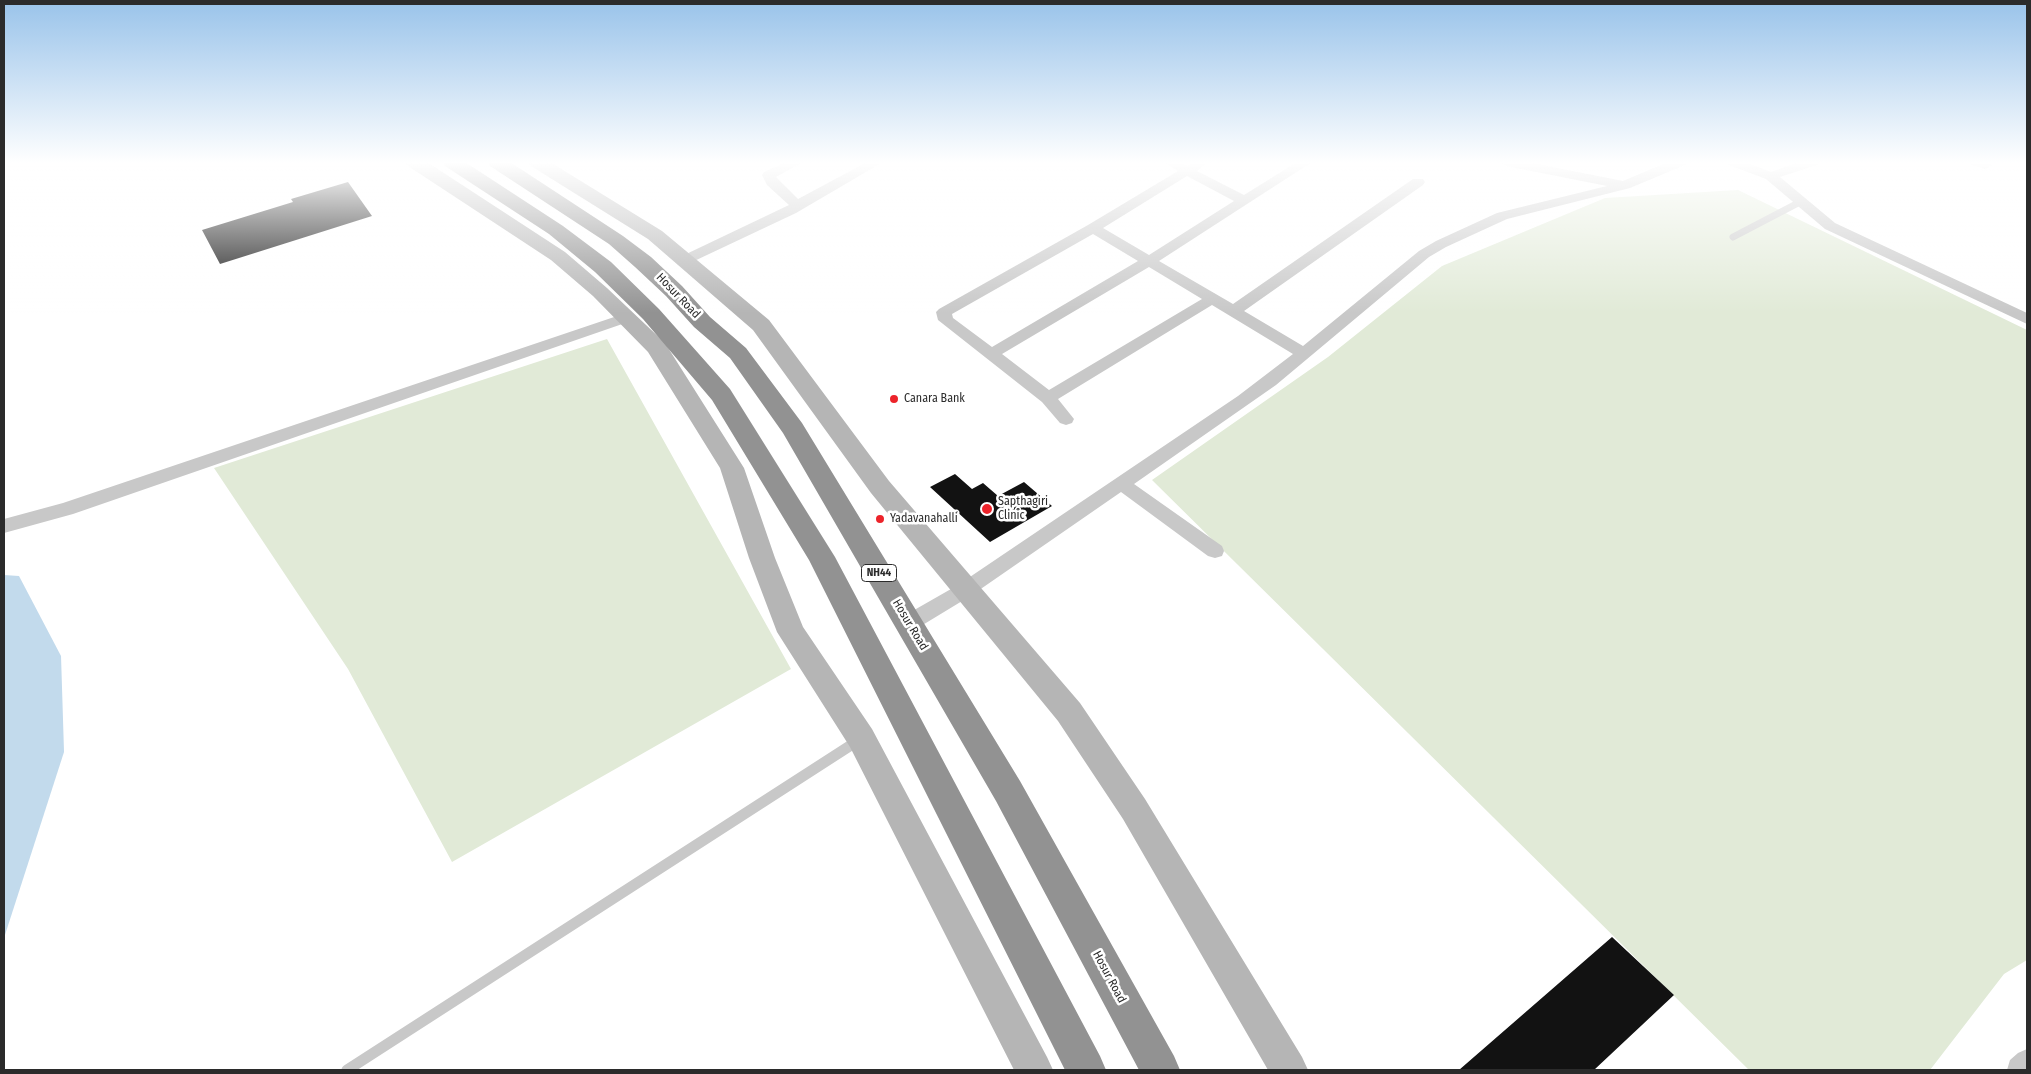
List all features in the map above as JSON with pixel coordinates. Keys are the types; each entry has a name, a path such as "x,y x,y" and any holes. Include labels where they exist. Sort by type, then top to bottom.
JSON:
{"highway":[{"path":"512,212 556,230 602,267 651,314 721,394 821,557 1086,1070"},
{"name":"Hosur Road","path":"573,212 616,240 643,262 674,291 702,322 738,353 793,429 1008,791 1160,1070"}],"street":[{"path":"510,212 515,215 656,348 732,468 762,558 791,632 846,712 861,738 1034,1070"},
{"path":"618,212 655,235 761,326 880,487 1069,712 1134,808 1289,1070"},
{"path":"685,260 787,212"},
{"path":"1066,419 1048,398 946,320 944,312 1119,212"},
{"path":"991,354 1149,262 1227,212"},
{"path":"1233,311 1375,212"},
{"path":"909,622 965,590 1244,400 1424,254 1440,244 1502,216 1517,212"},
{"path":"1813,212 1830,226 1856,240 2027,319"},
{"path":"1093,228 1304,353"},
{"path":"1048,398 1212,299"},
{"path":"4,526 67,509 626,318"},
{"path":"1122,484 1215,551"},
{"path":"2020,1070 2027,1062"}],"lane":[{"path":"1733,237 1781,212"},
{"path":"348,1070 861,738"}],"green space":[{"path":"1571,212 1784,212 2027,330 2027,960 2004,974 1930,1070 1749,1070 1152,480 1328,357 1442,266"},
{"path":"607,339 791,669 452,862 348,669 214,468"}],"water":[{"path":"4,575 19,576 61,656 64,752 4,938"}],"building":[{"path":"260,212 369,212 372,216 220,264 202,230"},
{"path":"955,474 972,489 983,483 998,496 1024,482 1052,506 990,542 930,487"},
{"path":"1612,937 1674,995 1594,1070 1459,1070"}],"place":[{"name":"Canara Bank","path":"894,399"},
{"name":"Sapthagiri Clinic","path":"987,509"},
{"name":"Yadavanahalli","path":"880,519"}]}
